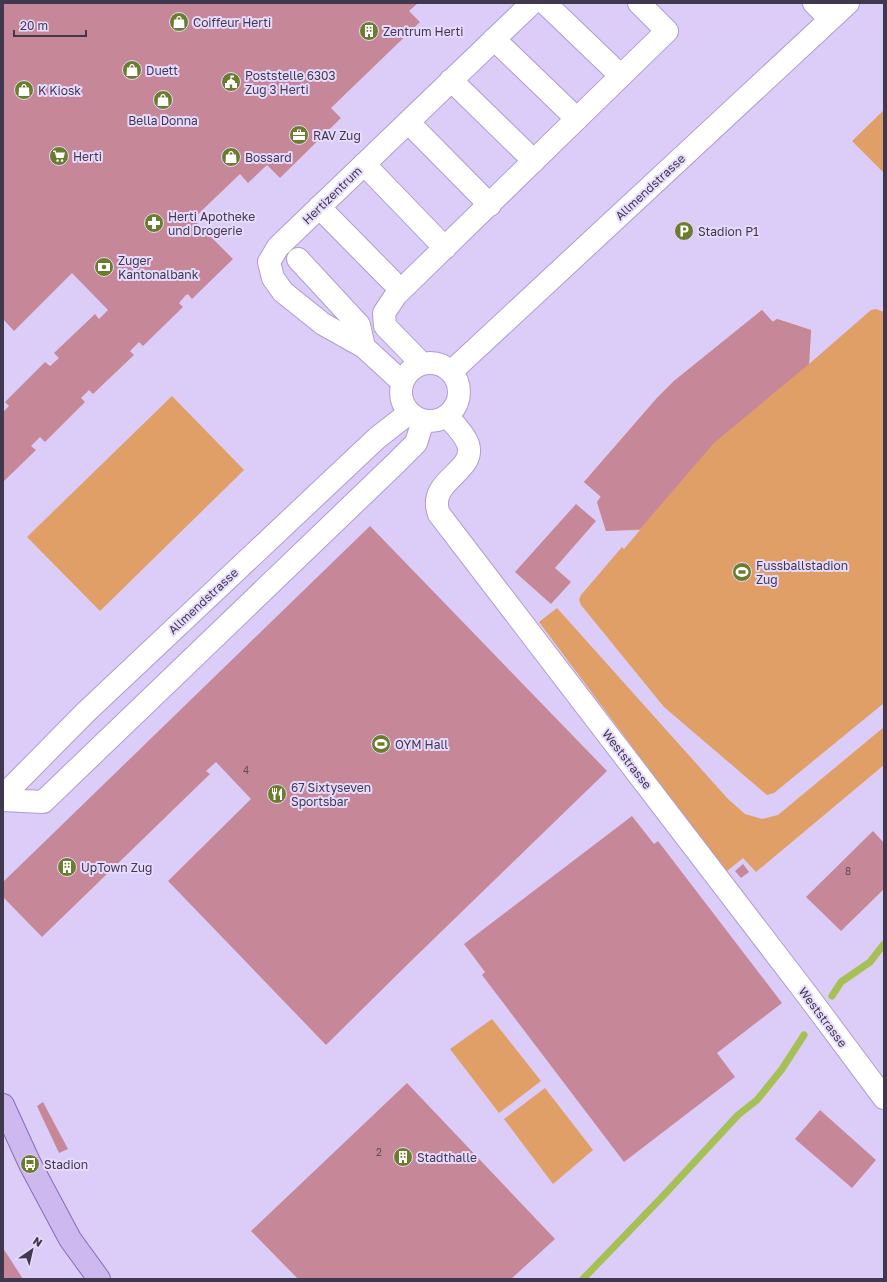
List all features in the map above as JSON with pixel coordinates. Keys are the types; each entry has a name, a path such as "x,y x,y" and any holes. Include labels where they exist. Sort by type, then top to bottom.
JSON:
{"main road":[{"path":"3,1105 30,1164 70,1239 99,1279"}],"street":[{"name":"Hertizentrum","path":"402,382 364,347 323,324 283,292 273,278 269,262 278,247 532,3"},
{"path":"545,3 621,76"},
{"path":"385,326 384,313 396,295 668,31 639,3"},
{"path":"814,3 830,19"},
{"name":"Allmendstrasse","path":"452,371 848,3"},
{"path":"494,39 577,119"},
{"path":"452,80 534,161"},
{"path":"408,122 490,205"},
{"path":"364,164 445,248"},
{"path":"319,207 391,280"},
{"path":"364,347 359,326 302,254 362,308 385,326 422,364"},
{"path":"430,362 438,363 452,371 460,390 459,400 454,409 447,416 432,422 416,417 404,406 400,390 402,382 410,370 416,366 430,362"},
{"name":"Weststrasse","path":"447,416 466,439 468,453 462,466 438,492 436,507 439,514 770,946 884,1098"},
{"path":"3,800 44,802 416,443 416,417"},
{"name":"Allmendstrasse","path":"3,796 97,701 377,438 416,417"}],"shaded area":[{"path":"884,110 884,173 852,141"},
{"name":"Fussballstadion Zug","path":"876,309 884,312 884,703 774,793 767,795 664,707 581,605 579,600 581,595 622,547 624,549 640,530 606,531 597,502 601,496 584,482 657,398 674,381 762,310 772,322 777,319 811,330 809,364 871,310"},
{"path":"172,396 244,470 100,611 27,537"},
{"path":"557,608 728,799 745,814 762,819 778,815 884,727 884,765 756,872 743,858 726,872 539,622"},
{"path":"492,1019 541,1081 499,1113 450,1049"},
{"path":"545,1088 593,1150 553,1184 504,1119"}],"building":[{"path":"3,3 418,3 409,11 420,22 331,108 341,118 280,178 267,165 248,183 240,174 193,219 233,259 192,299 188,294 185,296 179,303 183,307 143,346 139,342 130,351 134,355 93,394 89,390 81,398 85,402 45,442 40,437 31,446 36,450 3,482 3,412 9,406 5,402 45,362 50,366 59,358 54,353 95,314 99,319 108,310 72,273 14,331 3,319"},
{"path":"762,310 773,322 777,319 811,330 809,364 714,443 640,529 606,531 597,502 601,497 584,482 657,398 674,381"},
{"path":"576,504 596,521 555,568 571,582 551,604 515,572"},
{"name":"OYM Hall","path":"370,526 607,771 326,1045 168,881 251,799 216,762 206,771 210,774 42,937 3,897 3,882"},
{"path":"632,816 654,844 658,841 782,1003 717,1053 735,1077 624,1162 482,975 485,972 464,944"},
{"path":"873,831 884,843 884,889 841,931 806,897"},
{"path":"743,864 749,872 741,878 735,871"},
{"name":"Stadthalle","path":"407,1083 555,1239 511,1279 298,1279 251,1231"},
{"path":"43,1102 68,1149 59,1153 37,1106"},
{"path":"820,1110 876,1160 852,1188 795,1139"},
{"path":"3,1248 12,1262 23,1279 3,1279"}],"waterway":[{"path":"832,996 841,982 870,962 884,944"},
{"path":"583,1279 738,1115 757,1100 782,1069 804,1035"}],"place":[{"name":"Coiffeur Herti","path":"179,22"},
{"name":"Zentrum Herti","path":"369,31"},
{"name":"Duett","path":"132,70"},
{"name":"Poststelle 6303 Zug 3 Herti","path":"231,82"},
{"name":"K Kiosk","path":"24,90"},
{"name":"Bella Donna","path":"163,100"},
{"name":"RAV Zug","path":"299,135"},
{"name":"Herti","path":"59,156"},
{"name":"Bossard","path":"231,157"},
{"name":"Herti Apotheke und Drogerie","path":"154,223"},
{"name":"Stadion P1","path":"684,231"},
{"name":"Zuger Kantonalbank","path":"104,267"},
{"name":"Fussballstadion Zug","path":"742,572"},
{"name":"OYM Hall","path":"381,744"},
{"name":"67 Sixtyseven Sportsbar","path":"277,794"},
{"name":"UpTown Zug","path":"67,867"},
{"name":"Stadthalle","path":"403,1157"},
{"name":"Stadion","path":"30,1164"}]}
